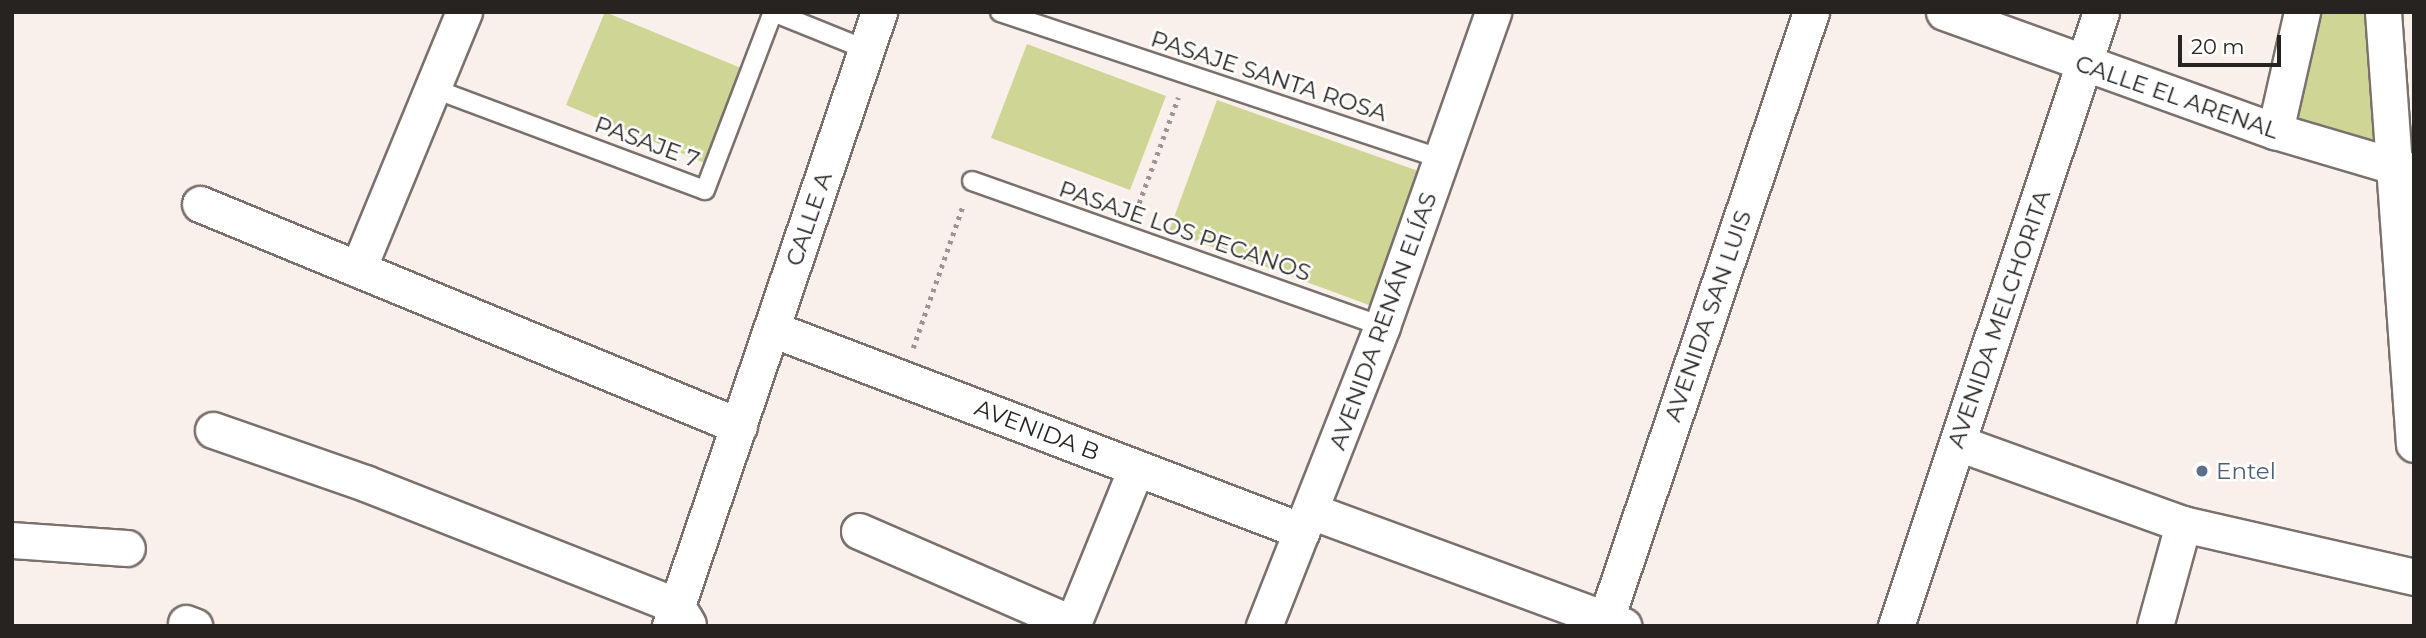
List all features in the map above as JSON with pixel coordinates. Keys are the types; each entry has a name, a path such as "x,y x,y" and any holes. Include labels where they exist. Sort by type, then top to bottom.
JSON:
{"street":[{"path":"358,269 464,12"},
{"name":"CALLE A","path":"679,619 740,426 879,12"},
{"name":"AVENIDA RENÁN ELÍAS","path":"1264,626 1382,326 1493,12"},
{"name":"AVENIDA SAN LUIS","path":"1595,620 1811,12"},
{"name":"CALLE EL ARENAL","path":"1944,12 2084,66 2275,131 2404,169"},
{"name":"AVENIDA MELCHORITA","path":"1896,626 2101,12"},
{"path":"2275,131 2302,12"},
{"path":"2383,12 2404,169 2414,444"},
{"path":"200,204 740,426"},
{"name":"AVENIDA B","path":"772,329 1136,468 1307,521 1595,620"},
{"path":"213,430 365,483 679,619"},
{"path":"1958,443 2183,524 2414,577"},
{"path":"859,531 1072,625 1136,468"},
{"path":"2155,626 2183,524"},
{"path":"12,540 127,548"}],"lane":[{"name":"PASAJE 7","path":"432,88 705,190 773,12"},
{"path":"773,12 867,50"},
{"name":"PASAJE SANTA ROSA","path":"1000,12 1443,159"},
{"name":"PASAJE LOS PECANOS","path":"972,181 1382,326"}],"path":[{"path":"1127,237 1186,74"},
{"path":"902,379 972,181"}],"green space":[{"path":"605,12 758,75 719,169 566,105"},
{"path":"2318,12 2374,12 2383,152 2294,130"},
{"path":"1027,44 1166,96 1130,190 991,138"},
{"path":"1217,100 1427,174 1377,308 1169,231"}],"place":[{"name":"Entel","path":"2202,471"}]}
